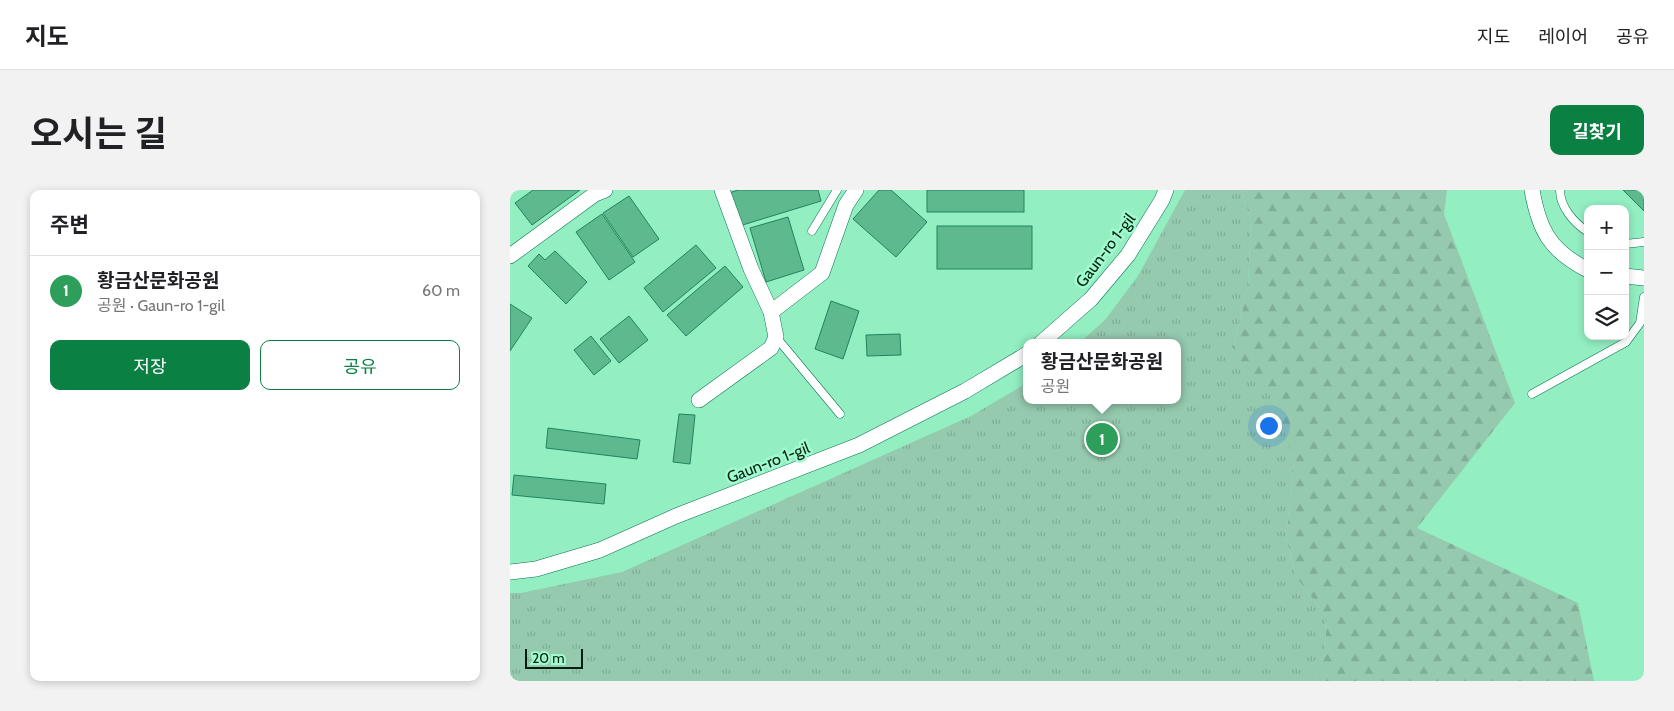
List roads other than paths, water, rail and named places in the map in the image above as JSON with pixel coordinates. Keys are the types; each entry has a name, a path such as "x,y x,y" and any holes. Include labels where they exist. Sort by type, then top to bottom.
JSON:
{"street":[{"path":"510,256 595,194 604,190"},
{"path":"699,400 771,348 776,337 771,312 751,270 722,190"},
{"path":"771,312 822,273 846,205 856,190"},
{"name":"Gaun-ro 1-gil","path":"1046,339 1091,299 1128,255 1162,200 1166,190"},
{"path":"1532,190 1536,212 1547,238 1584,268"},
{"path":"1629,276 1644,278"},
{"name":"Gaun-ro 1-gil","path":"510,572 536,569 600,550 676,516 859,445 965,391 1023,356"}],"lane":[{"path":"812,231 836,190"},
{"path":"1560,190 1568,213 1584,229"},
{"path":"1629,244 1644,242"},
{"path":"1532,394 1626,342 1640,323 1644,297"},
{"path":"776,337 840,414"}],"place":[{"name":"황금산문화공원","path":"1102,439"}]}
